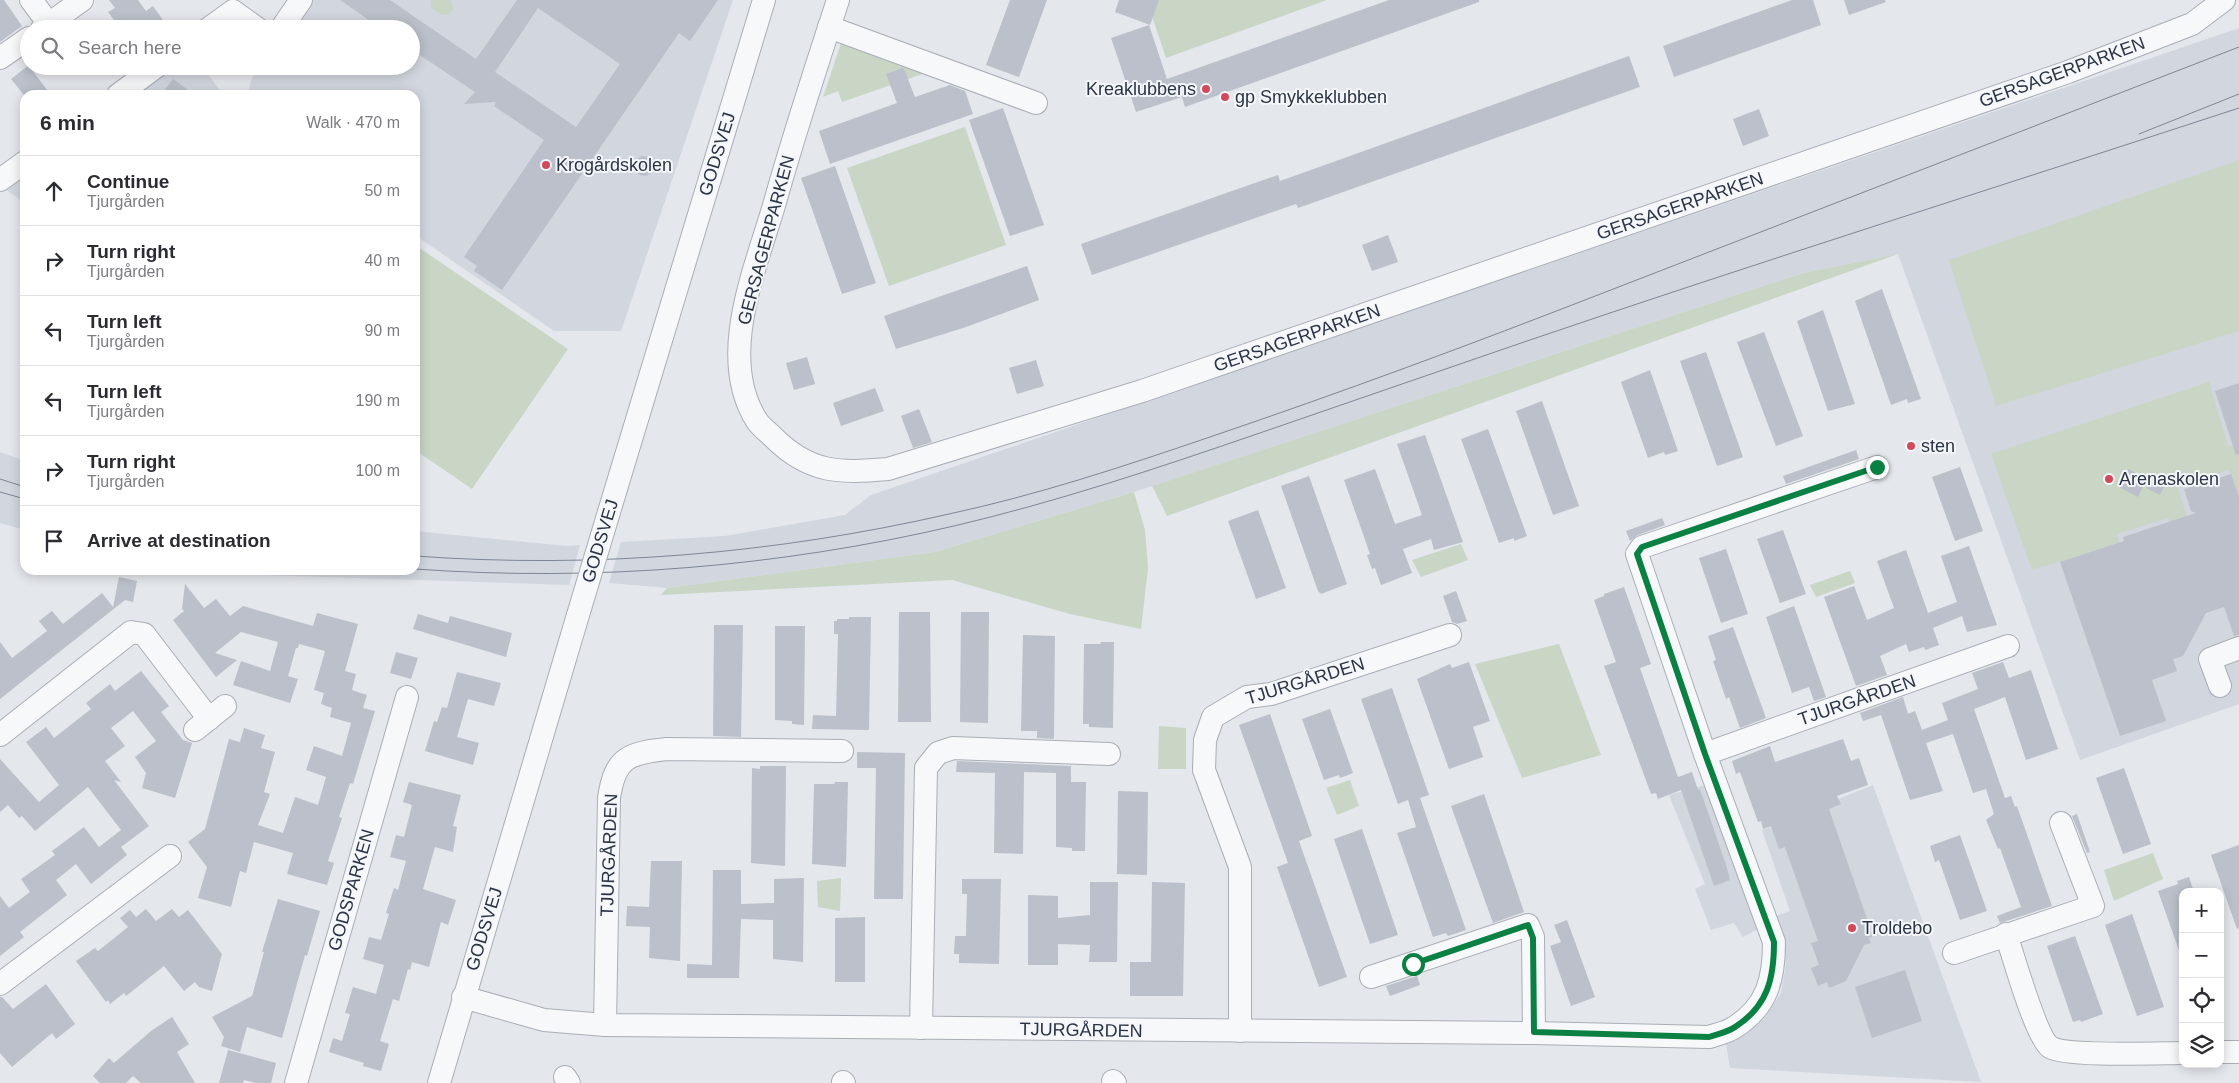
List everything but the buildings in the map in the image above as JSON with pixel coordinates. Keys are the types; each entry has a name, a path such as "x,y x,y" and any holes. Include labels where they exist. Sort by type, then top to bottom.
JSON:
{"street":[{"path":"31,0 42,20"},
{"path":"54,20 82,0"},
{"path":"287,20 300,0"},
{"name":"GODSVEJ","path":"438,1083 764,0"},
{"name":"GERSAGERPARKEN","path":"838,0 781,179 743,310 738,355 744,392 758,422 779,443 803,460 828,470 854,472 888,469 1142,391 1504,267 2068,72 2192,24 2224,0"},
{"path":"220,20 233,11 246,20"},
{"path":"830,27 1036,103"},
{"path":"0,58 20,44"},
{"path":"125,90 145,75"},
{"path":"0,180 20,166"},
{"name":"TJURGÅRDEN","path":"463,997 544,1020 605,1025 1240,1032 1534,1032 1709,1037 1734,1028 1754,1012 1766,994 1774,969 1774,942 1705,754 1637,554 1642,547 1877,467"},
{"path":"0,735 131,632 144,634 209,718"},
{"name":"TJURGÅRDEN","path":"1240,1032 1240,867 1204,770 1205,740 1213,717 1247,697 1271,694 1450,635"},
{"name":"TJURGÅRDEN","path":"1705,754 2008,646"},
{"path":"2220,686 2210,659 2239,648"},
{"name":"GODSPARKEN","path":"296,1083 407,697"},
{"path":"921,1028 926,768 938,753 953,748 1109,754"},
{"name":"TJURGÅRDEN","path":"605,1025 609,798 612,780 624,760 640,752 667,749 842,750"},
{"path":"1954,953 2093,906 2061,823"},
{"path":"0,984 170,856"},
{"path":"1371,977 1528,925 1533,938 1534,1032"},
{"path":"2006,934 2039,1032 2050,1047 2066,1052 2179,1053"},
{"path":"2224,1052 2239,1052"}],"shaded area":[{"name":"Krogårdskolen","path":"303,0 733,0 621,331 554,331 420,238 420,90 249,90 254,75 420,75 420,20 291,20"},
{"path":"2239,28 2239,704 2080,760 1898,254 1803,273 1134,492 935,552 667,588 609,583 621,542 725,536 845,515 871,495"},
{"path":"164,75 209,75 219,90 143,90"},
{"path":"20,178 20,200 5,189"},
{"path":"0,452 20,459 20,529 0,523"},
{"path":"420,531 567,546 580,545 569,585 264,575 420,575"},
{"path":"1709,784 1760,928 1743,937 1734,923 1711,930 1695,889 1705,884 1669,795"},
{"name":"Troldebo","path":"1873,785 1981,1082 1730,1068 1726,1044 1746,1034 1764,1019 1781,993 1786,964 1784,939 1776,916 1790,911 1762,830"}],"green space":[{"path":"431,0 449,0 452,2 453,9 449,14 442,15 431,8"},
{"path":"1158,0 1327,0 1166,58 1152,16"},
{"path":"842,40 931,71 842,102 838,91 823,97"},
{"path":"965,127 1006,245 889,286 847,168"},
{"path":"2239,160 2239,331 1996,406 1949,260"},
{"path":"420,248 568,349 472,489 420,453"},
{"path":"1898,254 1167,516 1152,486 1803,273"},
{"path":"2209,382 2228,446 2239,444 2239,495 2228,470 2178,488 2203,570 2191,575 2168,518 2117,534 2120,544 2032,570 1991,454"},
{"path":"1134,492 1145,530 1148,568 1141,629 1070,614 952,580 661,595 667,588 935,552"},
{"path":"1461,544 1468,560 1421,577 1412,560"},
{"path":"1850,571 1855,583 1816,597 1810,585"},
{"path":"1559,644 1601,755 1522,778 1475,664"},
{"path":"1159,726 1186,728 1186,769 1158,769"},
{"path":"1350,780 1359,806 1337,815 1326,788"},
{"path":"2153,853 2163,879 2114,901 2104,870"},
{"path":"841,878 840,911 818,907 817,881"}],"tram line":[{"path":"420,556 549,561 684,555 750,548 883,528 949,514 1047,489 1143,459 1356,386 1554,312 2239,47"},
{"path":"2139,134 2239,94"},
{"path":"420,569 550,574 686,568 821,552 888,540 992,517 1068,496 1217,448 1613,312 2239,108"},
{"path":"0,479 20,485"},
{"path":"0,492 20,498"}],"place":[{"name":"Kreaklubbens","path":"1206,89"},
{"name":"gp Smykkeklubben","path":"1225,97"},
{"name":"Krogårdskolen","path":"546,165"},
{"name":"sten","path":"1911,446"},
{"name":"Arenaskolen","path":"2109,479"},
{"name":"Troldebo","path":"1852,928"}],"route":[{"path":"1413,964 1528,925 1533,938 1534,1032 1709,1037 1734,1028 1754,1012 1766,994 1774,969 1774,942 1705,754 1637,554 1642,547 1877,467"}]}
